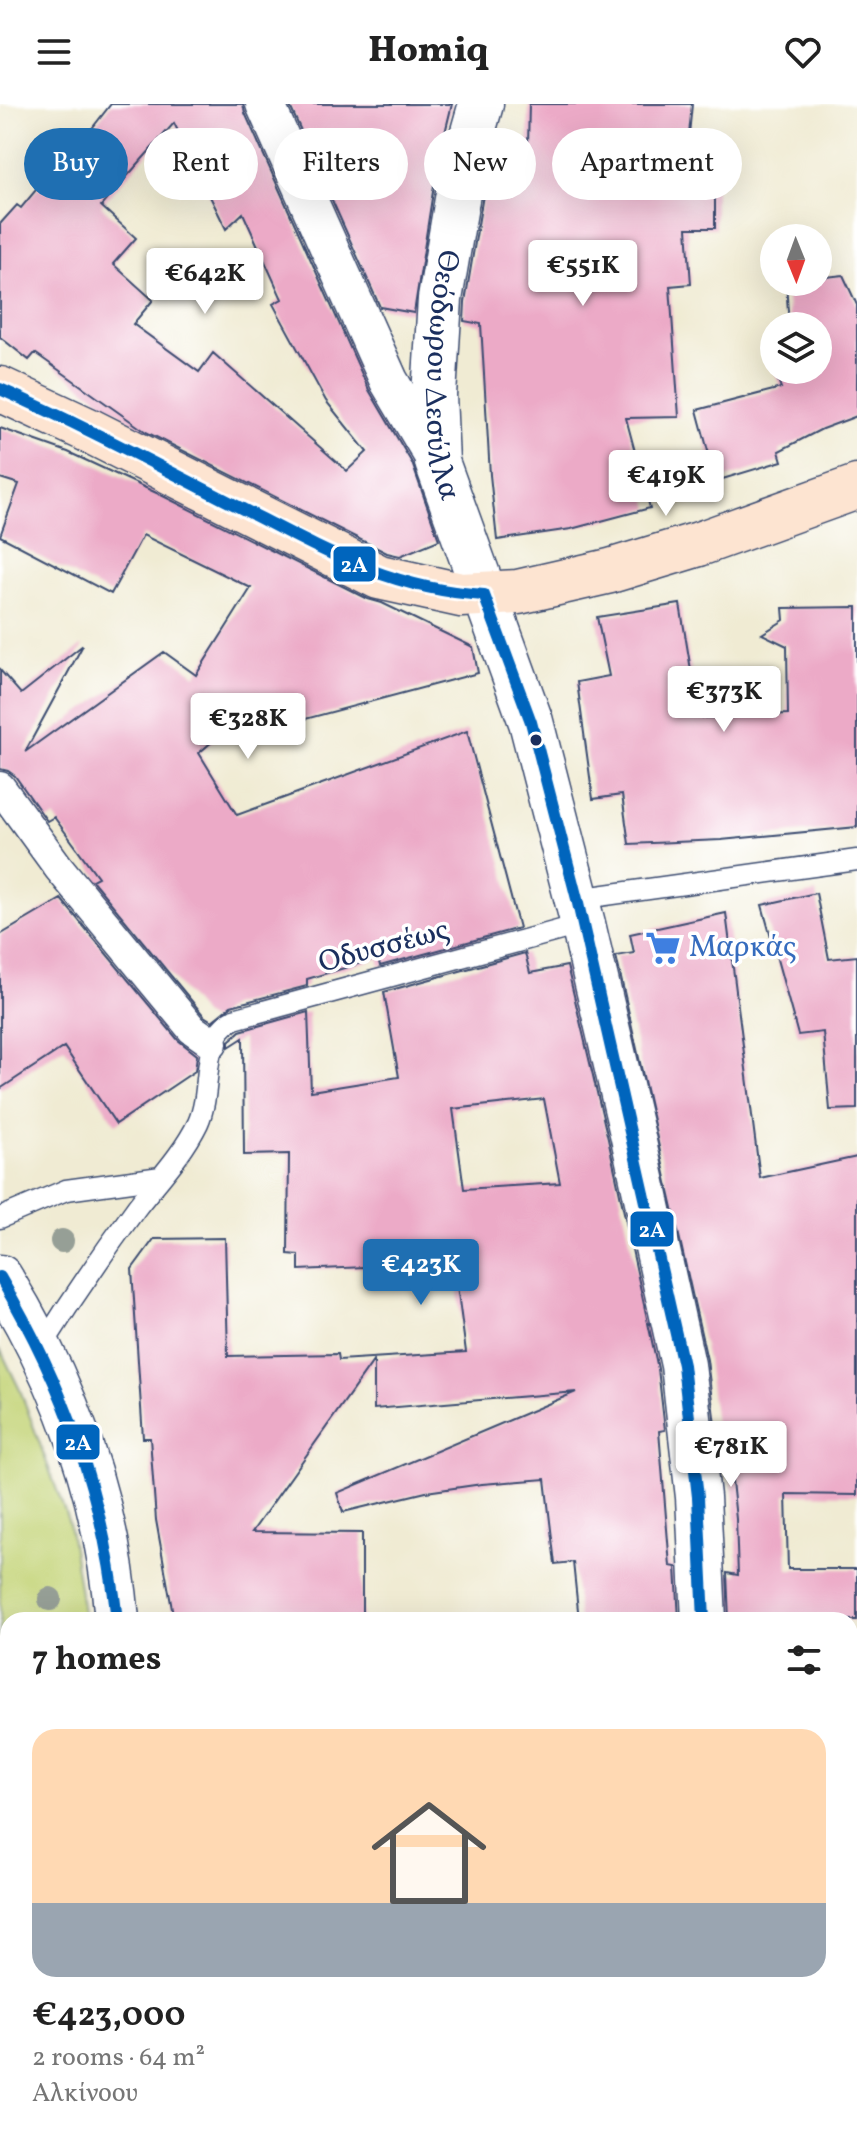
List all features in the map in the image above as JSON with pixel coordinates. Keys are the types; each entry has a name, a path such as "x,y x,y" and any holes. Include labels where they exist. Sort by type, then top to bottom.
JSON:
{"main road":[{"path":"0,389 379,577 438,592 484,595 545,587 610,571 699,544 857,487"}],"street":[{"path":"265,104 376,354 437,462"},
{"name":"Θεόδωρου Δεσύλλα","path":"481,104 462,170 440,299 434,395 437,462 531,722 580,911 683,1365 698,1497 704,1612"},
{"path":"0,787 59,868 163,994 192,1029 212,1043"},
{"path":"0,1277 41,1348 76,1428 92,1478 114,1580 116,1612"}],"lane":[{"name":"Οδυσσέως","path":"212,1043 223,1025 234,1019 580,911 857,860"},
{"path":"41,1348 94,1267 187,1143 205,1104 212,1043"},
{"path":"0,1218 66,1190 161,1177"}],"green space":[{"path":"0,1349 20,1390 69,1523 83,1612 0,1612"}],"building":[{"path":"111,104 243,104 252,128 176,128 174,123 170,128 144,128 144,157 128,175 128,128 92,128"},
{"path":"289,104 452,104 446,128 424,128 424,200 432,200 414,313 380,307 332,200 408,200 408,128 300,128"},
{"path":"529,104 692,104 690,128 552,128 552,200 715,200 715,228 687,228 691,284 670,286 679,417 626,418 650,508 571,529 497,540 481,324 464,321 465,302 482,200 536,200 536,128 528,128"},
{"path":"258,142 274,178 274,200 284,200 369,390 412,463 439,540 400,556 387,553 146,432 35,353 29,360 0,337 0,224 17,205 21,208 28,200 106,200 101,206 136,238 113,264 153,300 133,324 199,372 213,353 347,471 367,452 326,401 273,304 282,299 243,213 226,229 212,200 258,200"},
{"path":"843,275 857,305 857,416 822,429 779,451 782,461 716,481 697,410 781,388 779,384 832,384 832,312 788,312 787,296 832,296 832,276"},
{"path":"0,428 68,452 473,647 478,673 298,721 265,696 199,753 237,815 467,731 519,928 380,966 378,958 307,979 307,986 231,1006 212,1021 204,1016 92,880 98,877 54,817 47,821 15,776 0,769 0,670 21,694 83,645 25,752 164,652 196,675 251,588 143,535 111,594 0,536 19,484 0,478"},
{"path":"680,604 699,718 788,714 787,646 762,634 784,620 783,608 857,607 857,827 721,840 629,844 622,795 593,799 577,682 609,676 597,617"},
{"path":"816,893 829,959 857,956 857,1109 830,1110 823,1032 798,1035 762,905"},
{"path":"61,899 178,1040 197,1055 195,1071 116,1124 64,1047 0,1089 0,935"},
{"path":"726,913 760,1178 857,1157 857,1495 786,1494 788,1569 857,1569 857,1612 729,1612 727,1573 738,1575 736,1519 726,1424 715,1425 707,1360 616,956 634,953 630,934"},
{"path":"525,953 530,973 567,966 658,1369 665,1430 659,1431 670,1566 676,1567 679,1612 578,1612 573,1562 555,1564 545,1479 426,1492 343,1512 337,1493 576,1392 374,1409 374,1360 252,1532 362,1533 362,1612 173,1612 156,1520 150,1438 143,1438 132,1269 154,1239 225,1238 228,1356 338,1354 339,1360 466,1352 454,1263 299,1270 299,1255 288,1254 289,1154 244,1155 243,1038 229,1047 229,1041 240,1031 308,1012 311,1091 399,1077 384,992","holes":["544,1099 560,1183 464,1189 453,1109"]}],"transit line":[{"name":"2Α","path":"0,389 355,564 417,585 484,595 531,722 577,899 683,1365 698,1497 704,1612"},
{"name":"2Α","path":"0,1277 44,1359 78,1442 102,1528 116,1612"}],"place":[{"name":"Μαρκάς","path":"663,948"}]}
